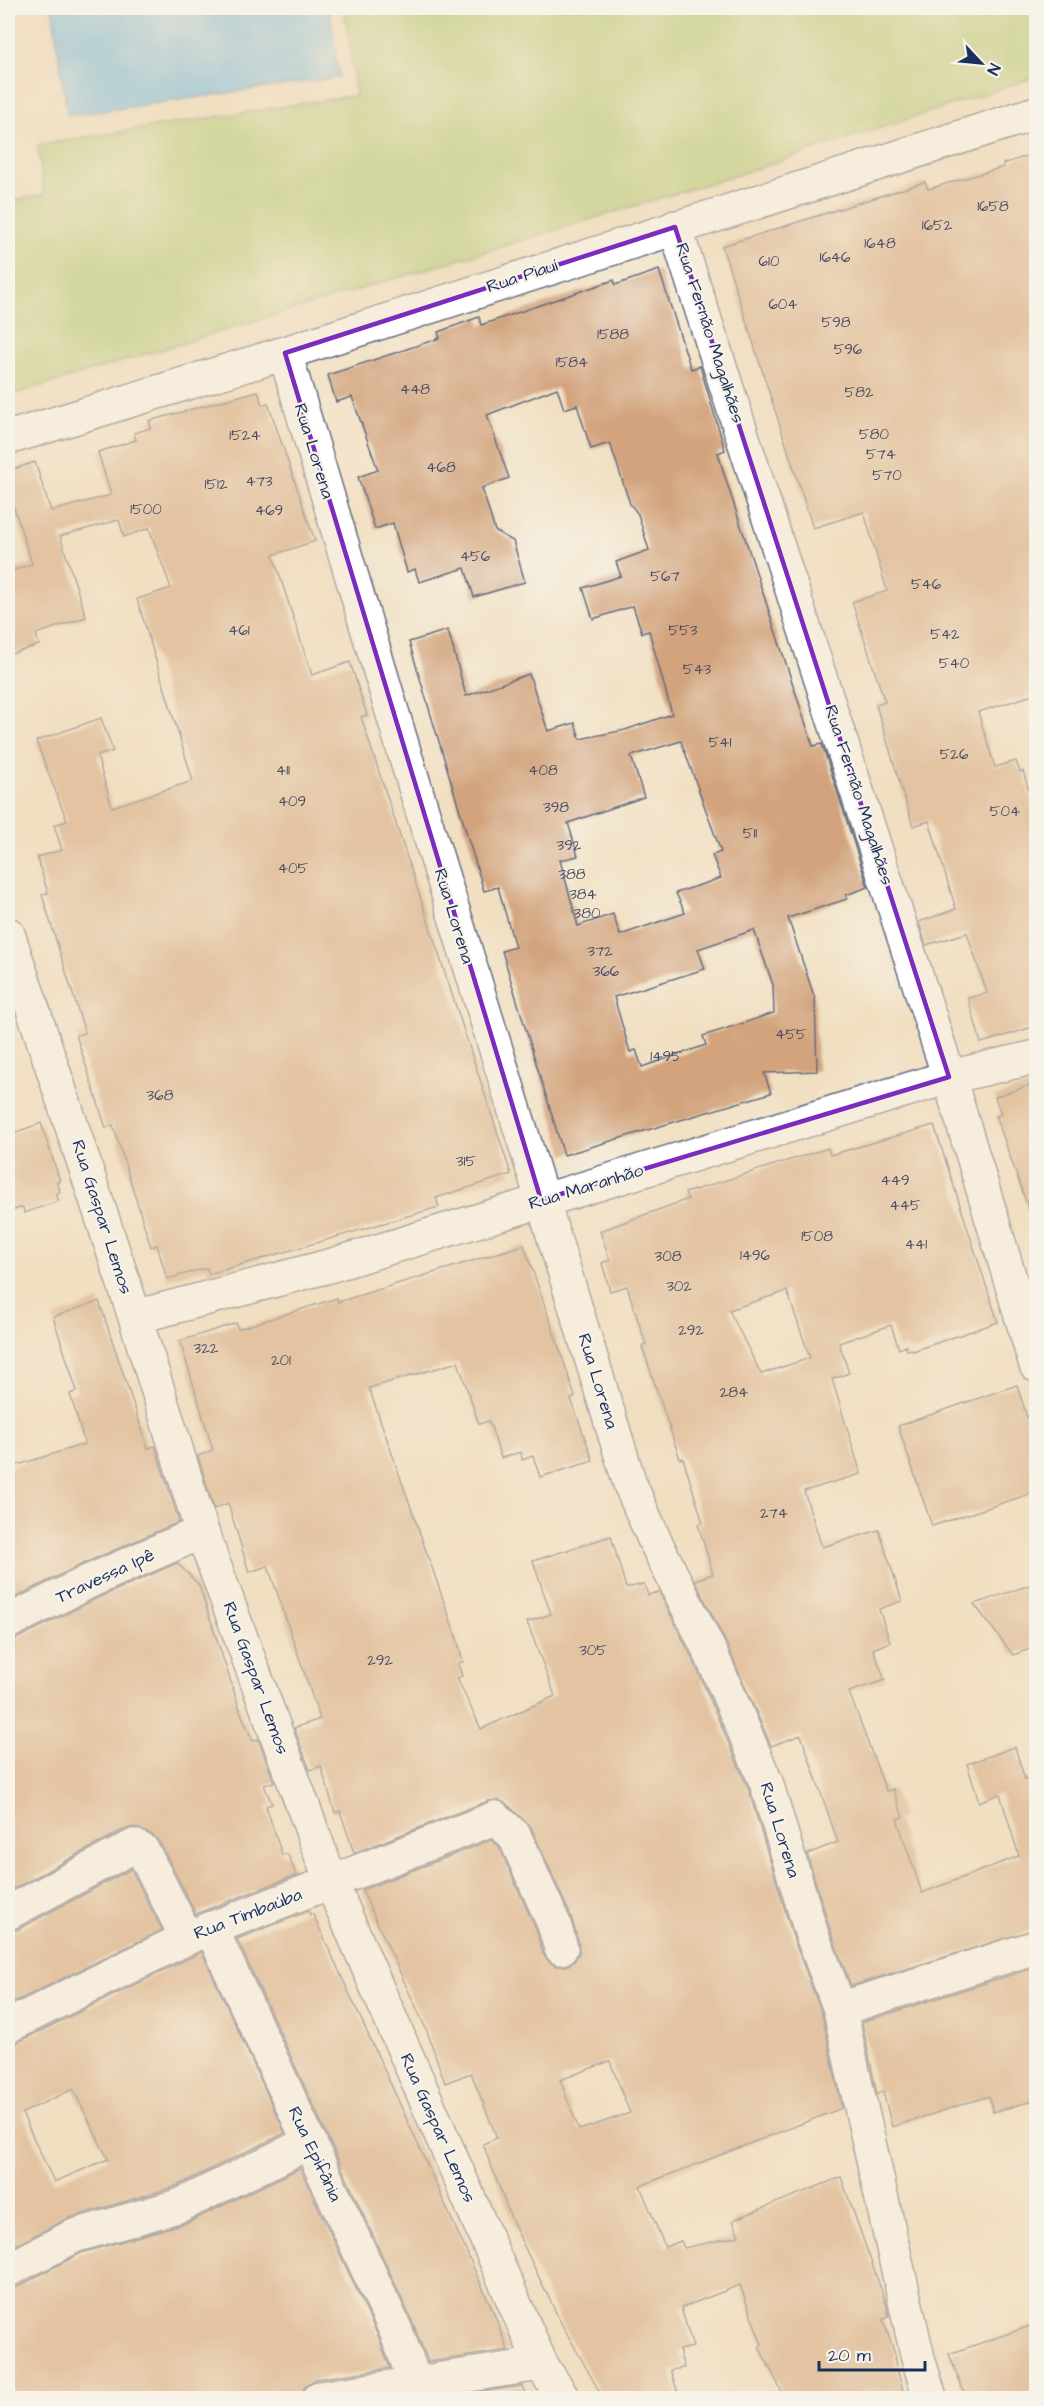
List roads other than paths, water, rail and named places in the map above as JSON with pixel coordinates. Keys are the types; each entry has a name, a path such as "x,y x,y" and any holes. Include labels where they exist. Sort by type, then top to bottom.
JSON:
{"street":[{"name":"Rua Piauí","path":"8,438 1036,113"},
{"name":"Rua Fernão Magalhães","path":"675,227 949,1077 1030,1318 1036,1365"},
{"name":"Rua Lorena","path":"285,352 402,747 630,1484 654,1539 711,1654 766,1782 812,1935 840,2009 918,2358 930,2398"},
{"name":"Rua Gaspar Lemos","path":"8,934 135,1317 202,1532 331,1882 541,2364 563,2398"},
{"name":"Rua Maranhão","path":"135,1317 329,1266 949,1077 1036,1057"},
{"name":"Travessa Ipê","path":"8,1622 90,1581 202,1532"},
{"name":"Rua Timbaúba","path":"8,2026 199,1933 495,1818 514,1834 554,1924 561,1948"},
{"name":"Rua Epifânia","path":"8,1913 134,1846 142,1851 199,1933 310,2142 396,2331 415,2382"},
{"path":"840,2009 1036,1947"},
{"path":"8,2270 74,2236 181,2205 310,2142"},
{"path":"319,2398 541,2364"}],"water":[{"path":"52,8 329,8 339,77 68,116"}]}
